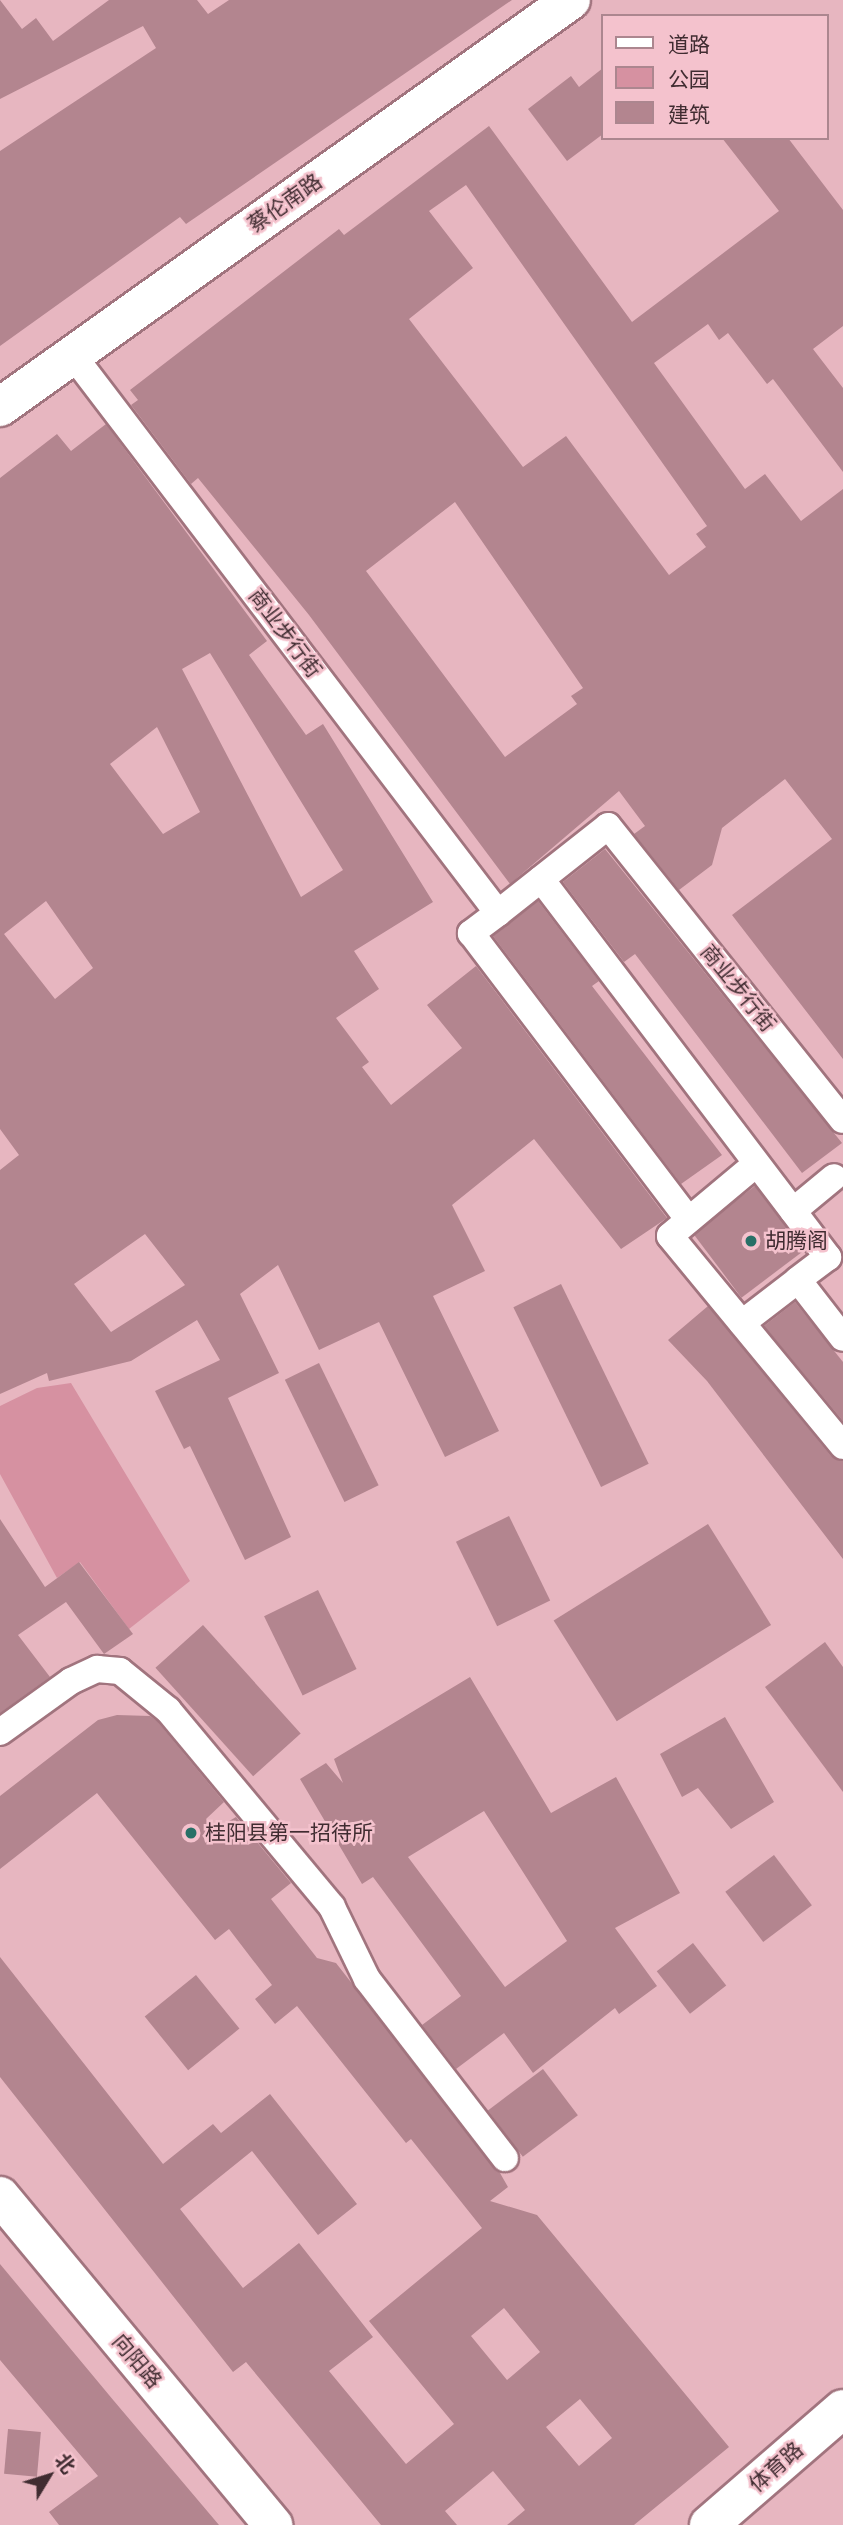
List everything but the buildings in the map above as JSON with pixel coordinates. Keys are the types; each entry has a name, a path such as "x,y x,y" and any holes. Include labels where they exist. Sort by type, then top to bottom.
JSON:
{"main road":[{"name":"蔡伦南路","path":"0,407 571,0"},
{"name":"向阳路","path":"0,2196 274,2525"},
{"name":"体育路","path":"709,2525 843,2409"}],"street":[{"name":"商业步行街","path":"72,354 498,913"},
{"name":"商业步行街","path":"689,1220 471,933 608,826 843,1120"},
{"path":"541,879 828,1257 742,1323"},
{"path":"756,1164 670,1236 843,1446"},
{"path":"793,1211 840,1179"},
{"path":"797,1280 843,1338"},
{"path":"0,1732 71,1681 97,1669 120,1671 168,1710 332,1907 367,1979 505,2158"}],"green space":[{"path":"71,1383 190,1581 129,1629 80,1562 57,1578 0,1474 0,1406 37,1388"}],"place":[{"name":"胡腾阁","path":"751,1241"},
{"name":"桂阳县第一招待所","path":"191,1833"}]}
